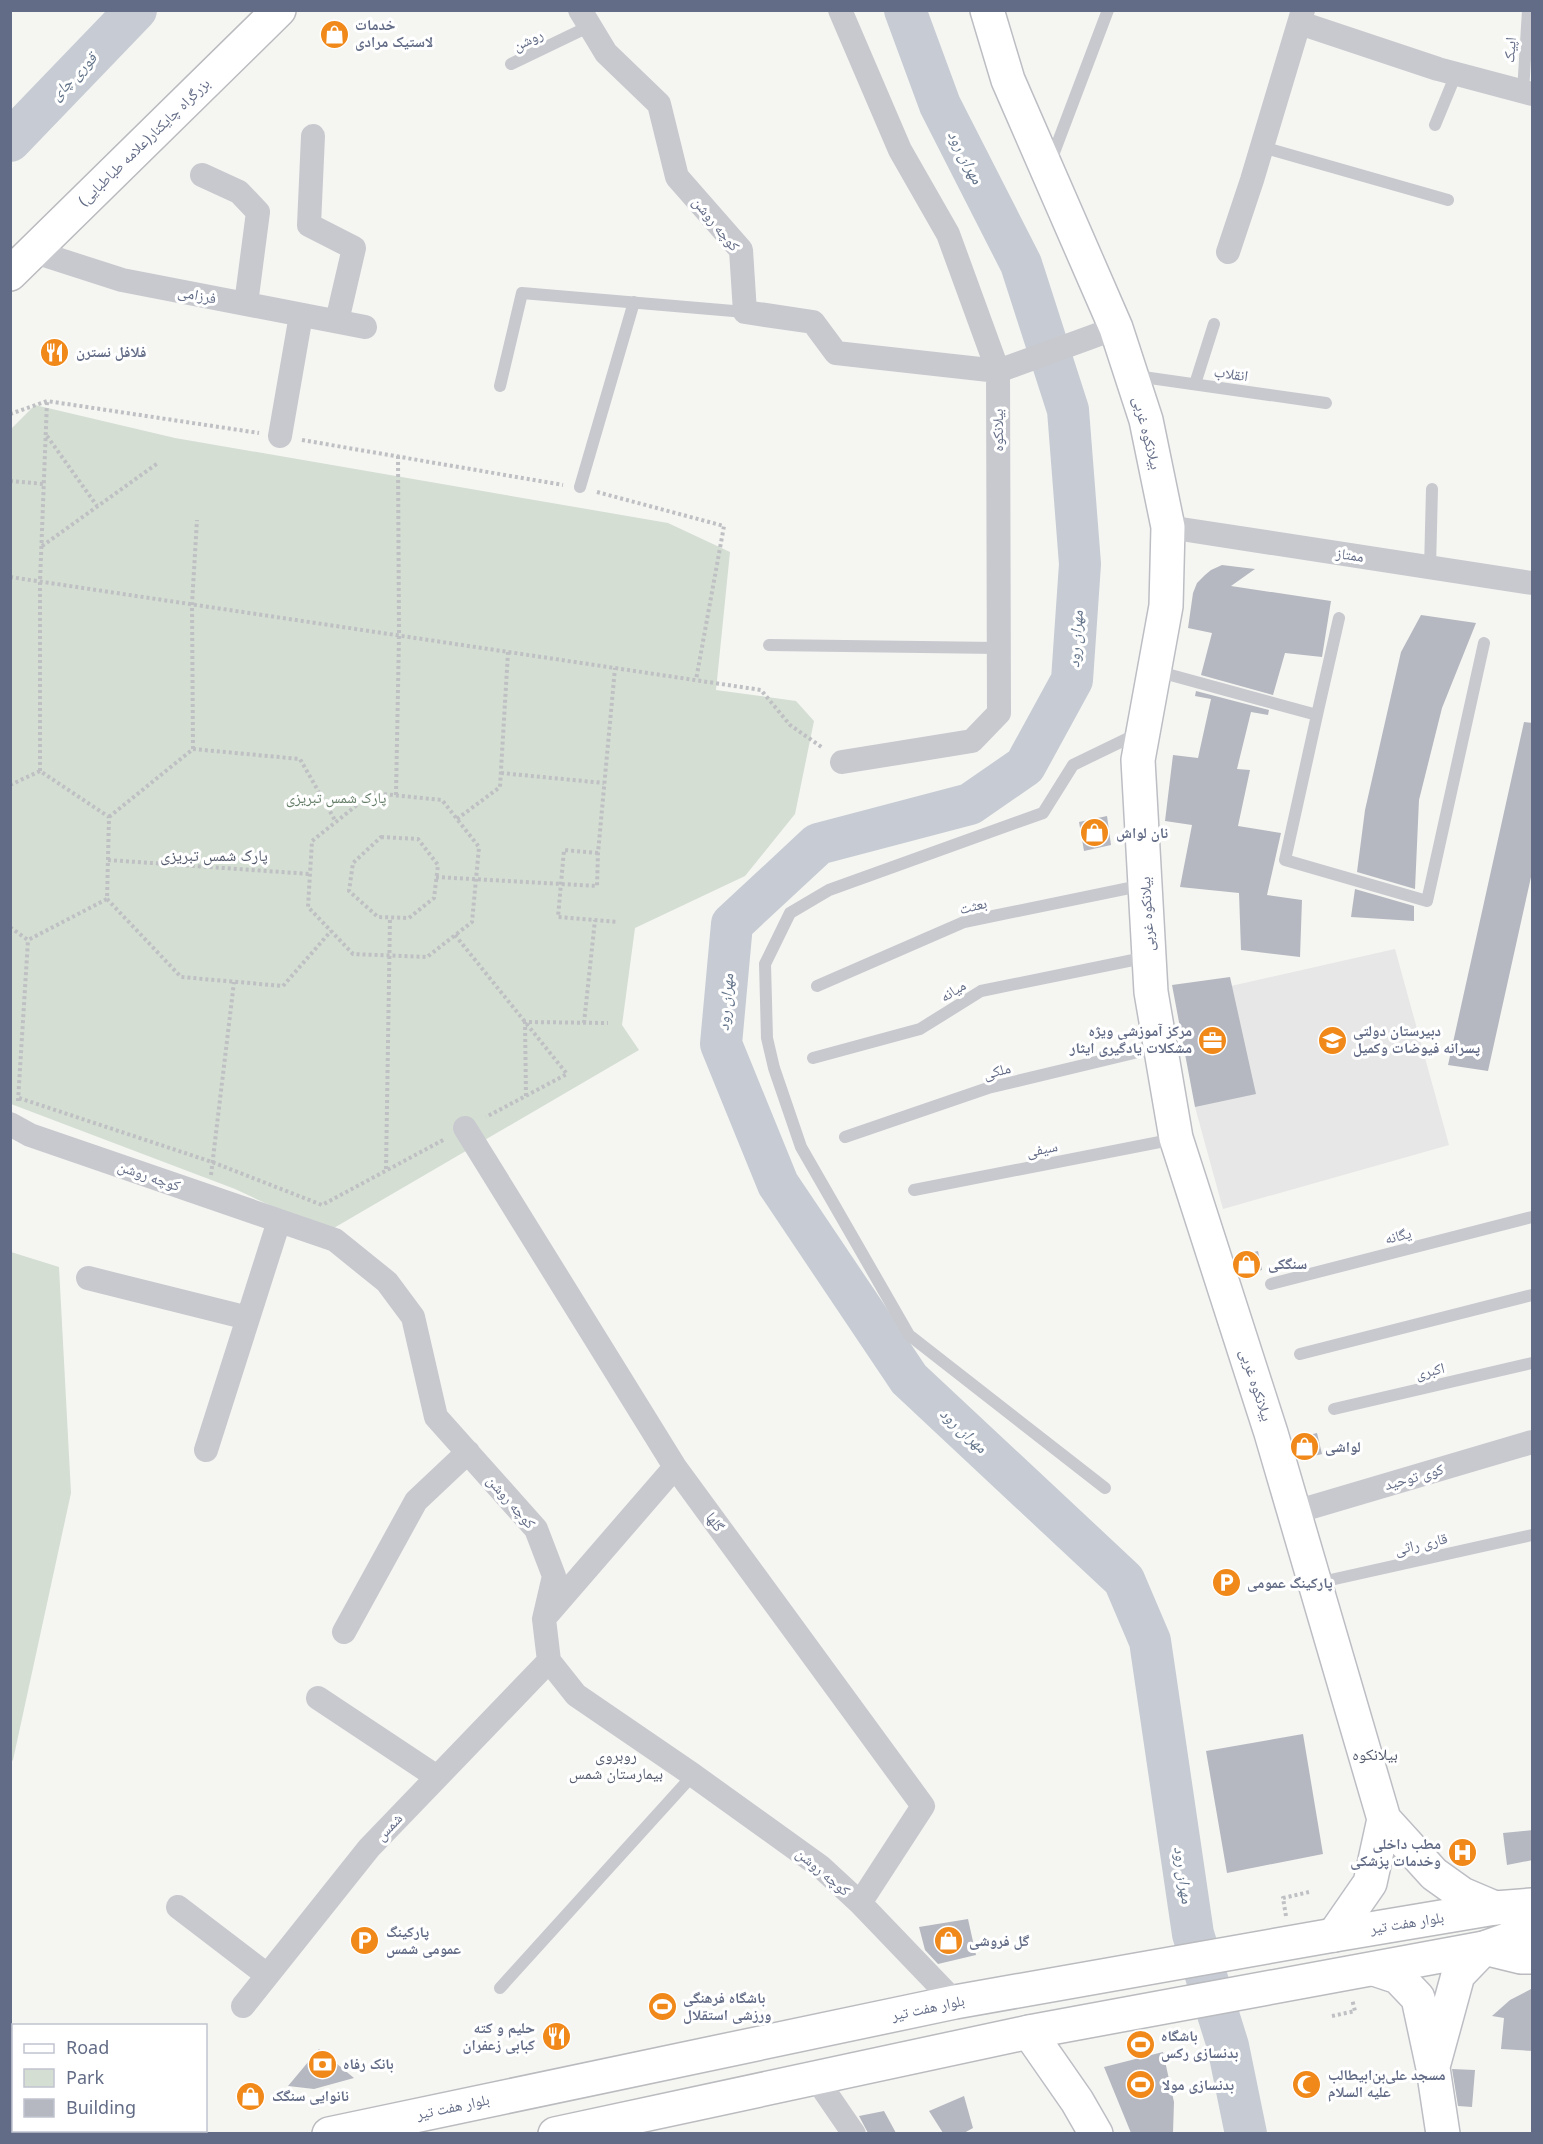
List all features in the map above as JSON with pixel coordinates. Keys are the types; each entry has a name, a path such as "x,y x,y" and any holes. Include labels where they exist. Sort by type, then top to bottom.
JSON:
{"main road":[{"name":"بزرگراه چایکنار(علامه طباطبایی)","path":"21,262 279,10"},
{"name":"بیلانکوه غربی","path":"987,10 1008,80 1116,328 1146,420 1168,527 1166,606 1138,760 1151,992 1176,1138 1295,1512 1384,1819 1434,1874 1462,1894 1522,1910"},
{"name":"بیلانکوه غربی","path":"1334,1935 1370,1883 1384,1819"},
{"name":"بلوار هفت تیر","path":"329,2133 955,2002 1334,1935 1522,1910"},
{"path":"1433,2068 1458,1975 1522,1910"},
{"path":"564,2133 1029,2032 1484,1948 1521,1958 1533,1957"},
{"path":"1374,1969 1398,1977 1418,1998 1433,2068 1443,2133"},
{"path":"1029,2032 1096,2133"}],"street":[{"name":"بیلانکوه","path":"840,10 900,150 948,234 998,371 999,648 999,713 972,741 842,762"},
{"path":"1228,252 1302,17 1456,74 1528,93"},
{"name":"کوچه روشن","path":"585,18 606,53 660,104 677,177 741,250 746,312"},
{"path":"313,136 309,225 354,248 337,321"},
{"path":"202,175 239,192 258,212 246,304"},
{"name":"فرزامی","path":"21,262 365,327"},
{"path":"746,312 813,321 836,353 998,371 1116,328"},
{"path":"280,436 301,315"},
{"name":"ممتاز","path":"1168,527 1430,568 1531,577"},
{"name":"کوچه روشن","path":"14,1125 30,1135 335,1240 387,1282 413,1317 436,1417 536,1529 554,1576 544,1619 549,1661 576,1695 821,1867 860,1903 955,2002"},
{"name":"گلها","path":"465,1128 675,1467 923,1806 860,1903"},
{"path":"206,1449 279,1221"},
{"path":"88,1278 248,1318"},
{"name":"کوی توحید","path":"1295,1512 1533,1442"},
{"path":"344,1632 416,1501 468,1452"},
{"path":"544,1619 675,1467"},
{"name":"شمس","path":"243,2006 369,1848 549,1661"},
{"path":"318,1698 437,1777"},
{"path":"178,1907 267,1975"},
{"path":"815,2078 854,2133"}],"lane":[{"path":"1048,170 1108,10"},
{"name":"اپیک","path":"1528,10 1528,93"},
{"name":"روشن","path":"511,64 585,18"},
{"path":"1435,125 1456,74"},
{"path":"1262,147 1448,200"},
{"path":"500,386 522,293 746,312"},
{"path":"580,487 634,302"},
{"path":"1196,384 1214,324"},
{"name":"انقلاب","path":"1131,375 1326,403"},
{"path":"1430,568 1432,489"},
{"path":"1340,618 1285,860 1427,901 1484,643"},
{"path":"769,645 999,648"},
{"path":"1154,670 1317,715"},
{"path":"1105,1488 909,1335 801,1147 774,1068 767,1038 765,964 790,913 829,891 1043,813 1073,765 1143,731"},
{"name":"بعثت","path":"818,986 964,922 1145,885"},
{"name":"میانه","path":"813,1058 921,1029 981,991 1149,957"},
{"name":"ملکی","path":"845,1137 988,1088 1160,1047"},
{"name":"سیفی","path":"914,1190 1176,1138"},
{"name":"یگانه","path":"1271,1284 1533,1217"},
{"path":"1300,1354 1533,1295"},
{"name":"اکبری","path":"1334,1409 1533,1363"},
{"name":"قاری راثی","path":"1316,1583 1533,1535"},
{"path":"500,1988 693,1775"}],"path":[{"path":"10,414 47,401 280,436 580,487 724,526 696,680"},
{"path":"40,771 40,582 47,401"},
{"path":"45,435 97,506"},
{"path":"396,795 399,635 398,456"},
{"path":"42,546 158,464"},
{"path":"10,481 44,484"},
{"path":"193,748 192,604 197,520"},
{"path":"10,577 761,690 790,725 842,762"},
{"path":"457,819 500,787 508,652"},
{"path":"436,877 597,886 615,668"},
{"path":"331,931 283,986 181,977 107,899 109,817 193,748 300,759 336,822"},
{"path":"10,785 40,771"},
{"path":"40,771 109,817"},
{"path":"501,773 604,783"},
{"path":"372,793 396,795 442,800 479,847 472,922 428,957 353,954 308,907 312,841 372,793"},
{"path":"381,837 418,839 438,865 434,898 409,918 390,917 378,917 349,891 353,863 381,837"},
{"path":"598,853 564,850 558,917 617,922"},
{"path":"108,860 310,874"},
{"path":"28,940 107,899"},
{"path":"386,1169 390,917"},
{"path":"584,1023 595,920"},
{"path":"10,927 28,940"},
{"path":"19,1098 212,1162 322,1205 567,1074 455,935"},
{"path":"14,1125 19,1098 28,940"},
{"path":"208,1197 234,982"},
{"path":"525,1022 608,1023"},
{"path":"525,1022 526,1096"},
{"path":"1283,1898 1309,1892"},
{"path":"1332,2016 1355,2011"}],"shaded area":[{"name":"دبیرستان دولتی پسرانه فیوضات وکمیل","path":"1395,949 1449,1145 1223,1209 1195,1107 1231,986"}],"green space":[{"name":"پارک شمس تبریزی","path":"35,405 175,438 668,523 730,552 716,690 796,701 814,721 795,814 745,876 635,928 622,1025 639,1050 327,1232 235,1189 11,1104 10,430"},
{"path":"11,1252 59,1267 71,1493 11,1762"}],"building":[{"path":"1222,565 1255,569 1231,586 1331,601 1322,657 1285,653 1273,695 1201,675 1212,633 1188,628 1193,593 1197,583 1205,575"},
{"path":"1421,615 1476,623 1442,708 1419,800 1415,889 1357,872 1365,810 1401,652"},
{"path":"1196,691 1269,710 1268,715 1251,712 1237,769 1250,770 1238,826 1281,833 1267,895 1302,900 1300,957 1241,950 1239,893 1180,887 1192,825 1165,821 1173,755 1198,758 1211,699 1195,696"},
{"path":"1524,722 1533,723 1533,868 1488,1071 1448,1065"},
{"name":"نان لواش","path":"1107,816 1111,845 1084,851 1079,822"},
{"path":"1355,889 1414,906 1414,921 1351,917"},
{"name":"مرکز آموزشی ویژه مشکلات یادگیری ایثار","path":"1230,977 1256,1094 1195,1107 1172,985"},
{"name":"سنگکی","path":"1258,1251 1262,1270 1240,1275 1234,1257"},
{"name":"لواشی","path":"1317,1433 1322,1454 1298,1460 1292,1439"},
{"path":"1303,1734 1323,1854 1227,1873 1206,1751"},
{"path":"1533,1830 1533,1860 1507,1865 1503,1833"},
{"name":"گل فروشی","path":"968,1919 976,1955 938,1964 925,1950 919,1927"},
{"path":"1533,1988 1533,2051 1501,2049 1504,2018 1492,2016 1510,2000"},
{"name":"بانک رفاه","path":"319,2049 354,2078 314,2089 288,2086"},
{"name":"بدنسازی مولا","path":"1163,2052 1174,2102 1173,2133 1131,2133 1104,2067"},
{"path":"1452,2069 1475,2070 1472,2107 1458,2106"},
{"path":"964,2096 973,2128 964,2133 943,2133 929,2111"},
{"path":"884,2111 896,2133 868,2133 859,2116"}],"waterway":[{"name":"قوری چای","path":"10,141 136,10"},
{"name":"مهران رود","path":"905,10 940,105 1021,264 1068,410 1080,564 1072,680 1025,766 970,804 818,844 732,924 721,1044 778,1184 909,1379 1124,1580 1150,1641 1193,1934 1228,2046 1246,2134"}],"place":[{"name":"خدمات لاستیک مرادی","path":"334,34"},
{"name":"فلافل نسترن","path":"55,352"},
{"name":"نان لواش","path":"1095,833"},
{"name":"مرکز آموزشی ویژه مشکلات یادگیری ایثار","path":"1213,1040"},
{"name":"دبیرستان دولتی پسرانه فیوضات وکمیل","path":"1332,1040"},
{"name":"سنگکی","path":"1247,1264"},
{"name":"لواشی","path":"1304,1447"},
{"name":"پارکینگ عمومی","path":"1226,1583"},
{"name":"مطب داخلی وخدمات پزشکی","path":"1462,1853"},
{"name":"پارکینگ عمومی شمس","path":"365,1941"},
{"name":"گل فروشی","path":"948,1941"},
{"name":"باشگاه فرهنگی ورزشی استقلال","path":"662,2007"},
{"name":"حلیم و کته کبابی زعفران","path":"556,2037"},
{"name":"باشگاه بدنسازی رکس","path":"1140,2045"},
{"name":"بانک رفاه","path":"322,2064"},
{"name":"مسجد علی‌بن‌ابیطالب علیه السلام","path":"1307,2084"},
{"name":"بدنسازی مولا","path":"1141,2085"},
{"name":"نانوایی سنگک","path":"251,2096"}],"district":[{"name":"پارک شمس تبریزی","path":"214,855"},
{"name":"بیلانکوه","path":"1375,1754"},
{"name":"روبروی بیمارستان شمس","path":"616,1764"}]}
